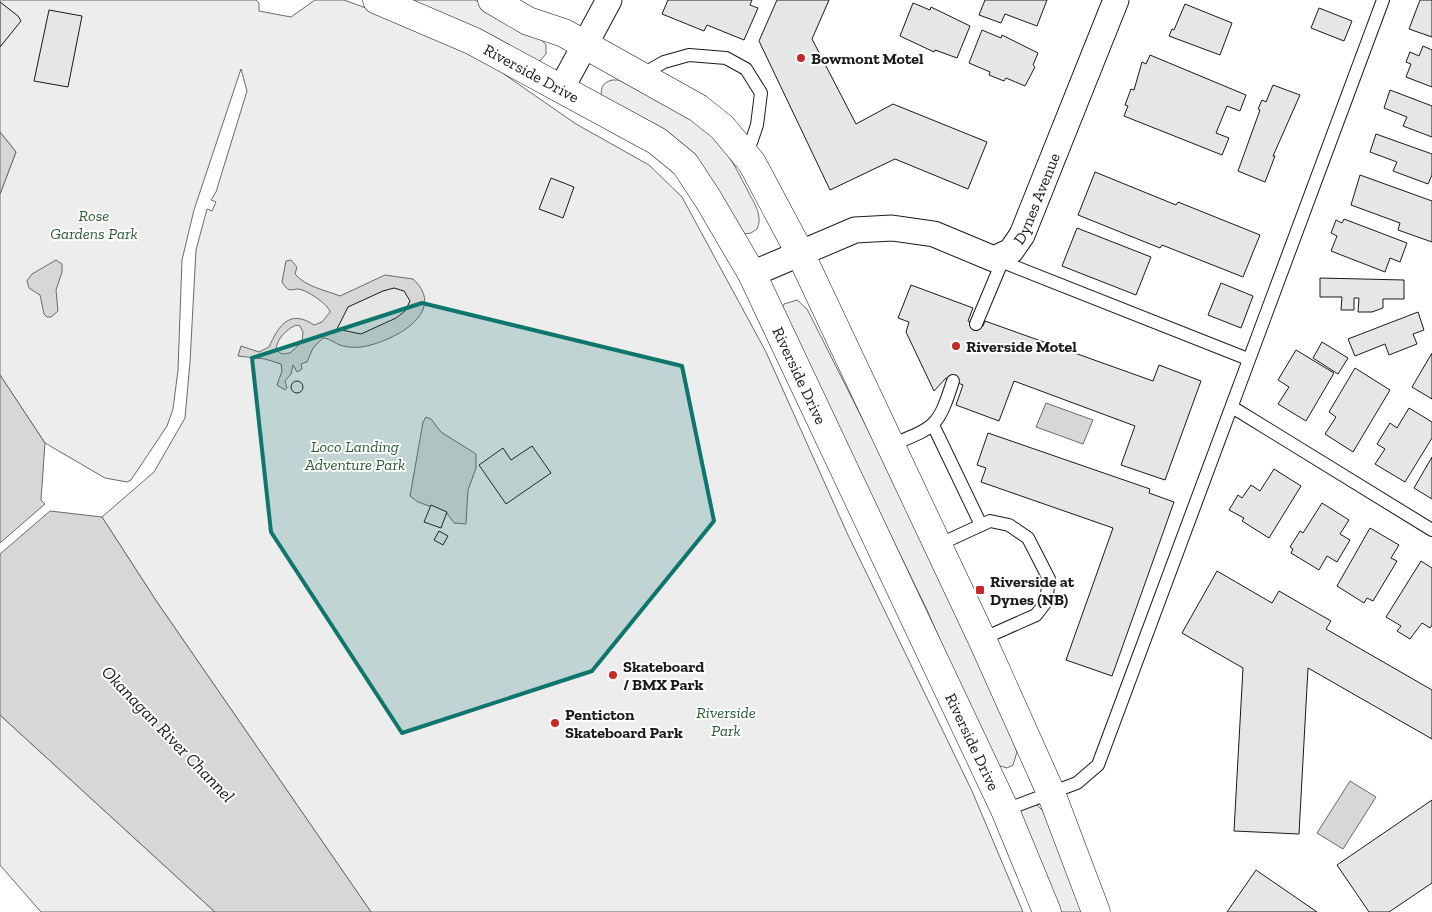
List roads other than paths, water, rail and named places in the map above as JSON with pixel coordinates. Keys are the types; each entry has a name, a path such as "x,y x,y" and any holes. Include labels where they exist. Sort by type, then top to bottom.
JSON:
{"street":[{"name":"Riverside Drive","path":"377,0 473,41 657,142 685,164 708,198 752,274 1005,810 1047,912"},
{"path":"492,0 528,21 564,33 585,44 698,108 722,127 746,156 800,253 982,639 1051,793 1096,912"},
{"path":"561,89 609,0"},
{"name":"Dynes Avenue","path":"752,274 855,230 892,228 934,234 998,260 1011,252 1022,235 1116,0"}],"lane":[{"path":"1005,810 1077,783 1098,765 1383,0"},
{"path":"641,75 664,62 689,55 726,58 746,70 761,93 757,125 746,156"},
{"path":"976,324 998,260 1248,359"},
{"path":"890,445 929,429 933,425 945,406 953,381"},
{"path":"1232,407 1432,530"},
{"path":"933,425 981,525"},
{"path":"938,545 990,521 1009,525 1028,538 1049,580 1046,602 1036,615 982,639"}],"water":[{"path":"0,132 16,152 0,194"},
{"path":"56,260 62,264 62,272 56,290 58,311 51,317 47,317 44,314 40,295 29,288 27,281 32,274"},
{"path":"291,260 297,267 295,274 305,282 340,296 385,275 413,279 423,292 425,303 420,314 412,324 400,333 373,344 361,347 347,347 323,338 313,348 307,362 301,364 302,369 297,372 293,365 291,374 285,381 287,388 285,390 277,385 282,371 281,364 265,359 238,356 241,346 259,352 269,347 276,333 291,319 298,318 314,325 322,322 330,312 321,301 312,295 302,290 290,290 285,287 282,282 286,261","holes":["296,325 300,326 303,332 302,342 290,353 282,354 276,350 280,338 289,329"]},
{"path":"0,375 45,443 41,500 45,504 0,543"},
{"path":"1046,403 1093,420 1083,444 1036,427"},
{"path":"426,417 431,419 441,432 476,454 476,468 468,490 466,524 454,523 446,512 418,502 410,496 423,422"},
{"name":"Okanagan River Channel","path":"50,511 102,517 157,602 371,912 215,912 0,715 0,554"},
{"path":"1350,781 1376,797 1343,849 1317,833"}],"place":[{"name":"Bowmont Motel","path":"801,58"},
{"name":"Riverside Motel","path":"956,346"},
{"name":"Riverside at Dynes (NB)","path":"980,590"},
{"name":"Skateboard / BMX Park","path":"613,675"},
{"name":"Penticton Skateboard Park","path":"555,723"}],"park label":[{"name":"Rose Gardens Park","path":"94,224"},
{"name":"Loco Landing Adventure Park","path":"355,455"},
{"name":"Riverside Park","path":"726,721"}]}
